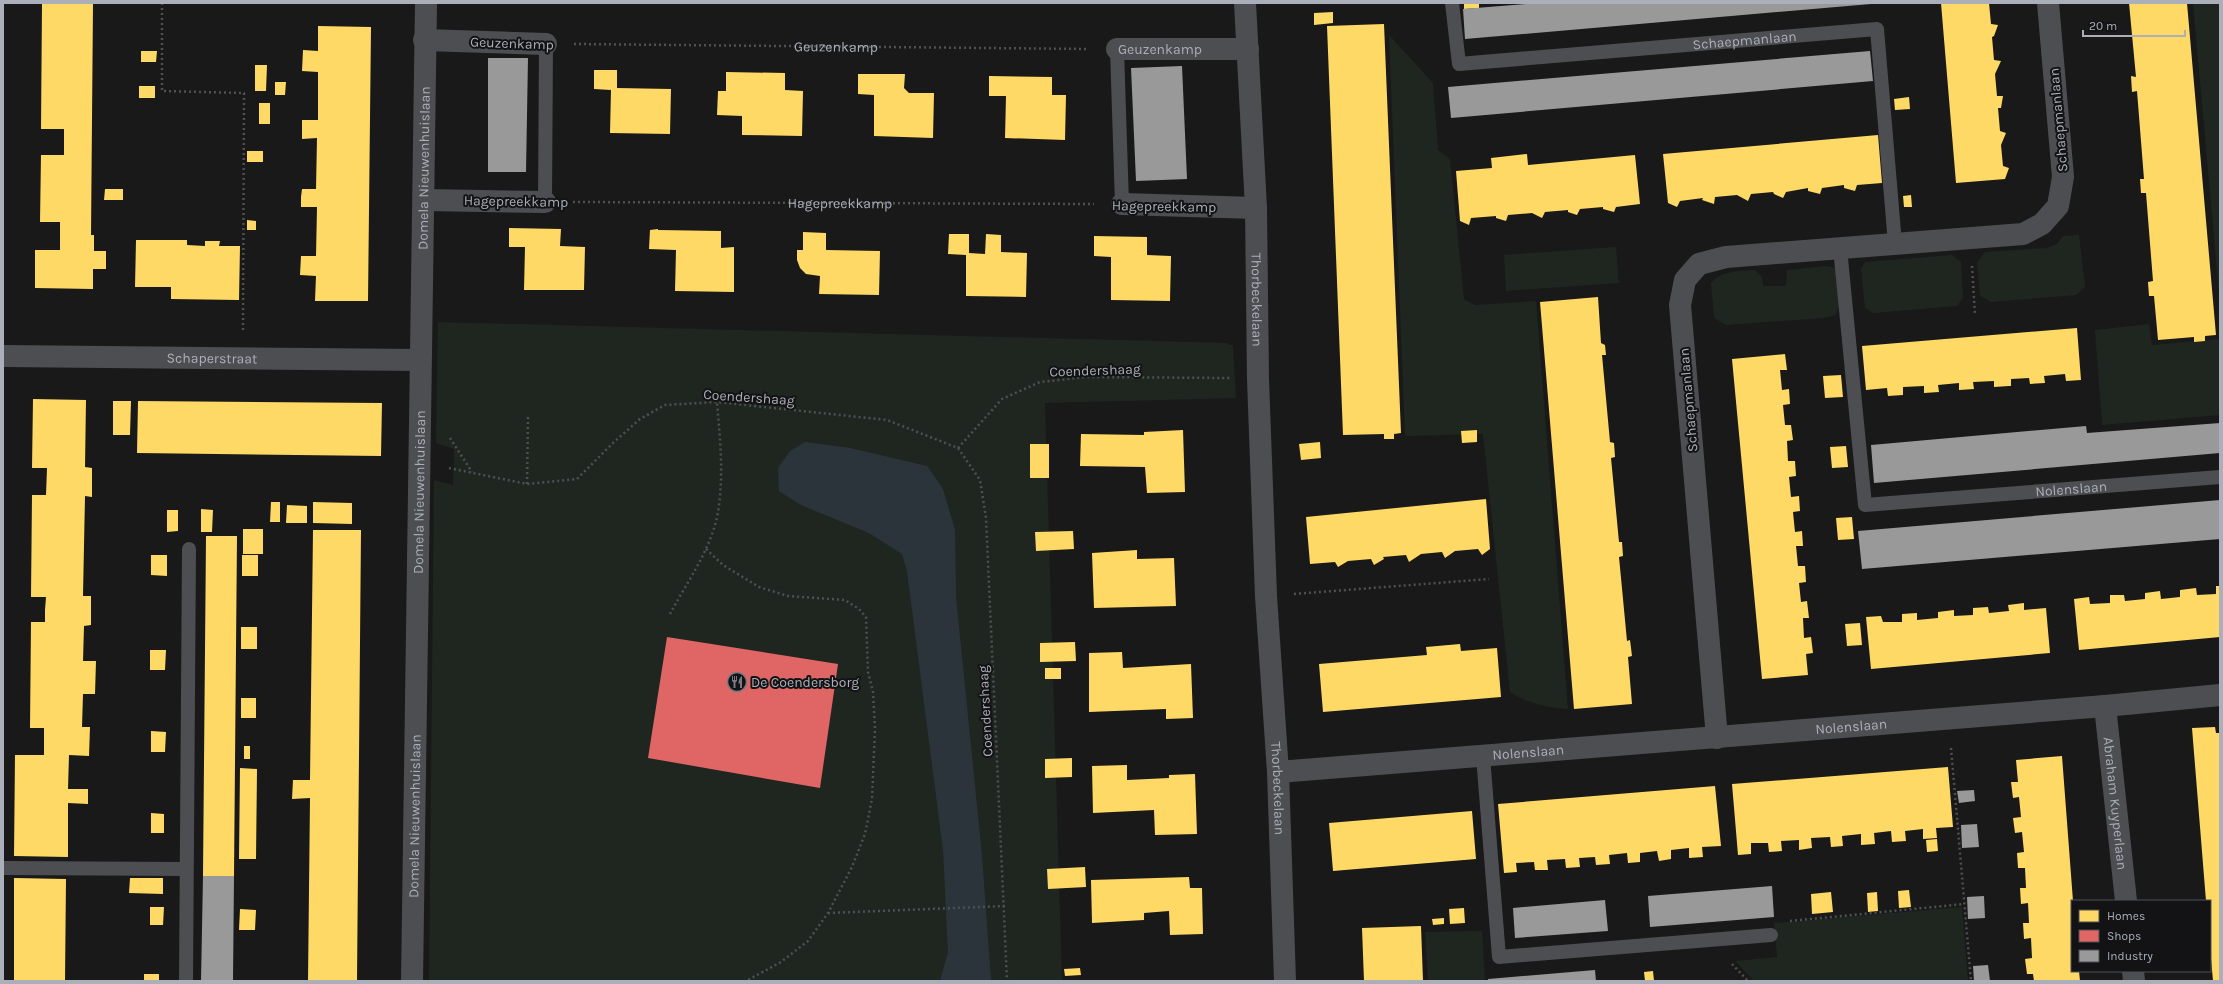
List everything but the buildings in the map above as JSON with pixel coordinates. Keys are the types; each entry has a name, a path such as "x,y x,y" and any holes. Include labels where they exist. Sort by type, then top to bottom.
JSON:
{"street":[{"name":"Domela Nieuwenhuislaan","path":"412,981 420,360 424,200 424,40 426,3"},
{"name":"Thorbeckelaan","path":"1245,3 1256,208 1258,379 1266,596 1278,772 1285,981"},
{"name":"Schaepmanlaan","path":"1717,738 1680,305 1685,280 1699,264 1726,257 2023,234 2042,224 2058,206 2063,177 2048,3"},
{"name":"Geuzenkamp","path":"424,40 546,44"},
{"name":"Geuzenkamp","path":"1117,49 1248,49"},
{"name":"Hagepreekkamp","path":"424,200 545,202"},
{"name":"Hagepreekkamp","path":"1122,204 1256,208"},
{"name":"Schaperstraat","path":"3,356 420,360"},
{"name":"Nolenslaan","path":"1278,772 1717,738 2106,706 2220,695"},
{"name":"Abraham Kuyperlaan","path":"2106,706 2126,900"}],"lane":[{"name":"Schaepmanlaan","path":"1452,3 1459,64 1877,29 1895,244"},
{"path":"545,202 546,44"},
{"path":"1117,49 1122,204"},
{"name":"Nolenslaan","path":"1840,248 1865,505 2220,477"},
{"path":"186,981 189,550"},
{"name":"Nolenslaan","path":"1483,756 1499,957 1771,935"},
{"path":"3,868 186,869"}],"path":[{"path":"162,3 162,91 244,93 243,358"},
{"name":"Geuzenkamp","path":"546,44 1117,49"},
{"name":"Hagepreekkamp","path":"545,202 1122,204"},
{"path":"1970,238 1975,315"},
{"name":"Coendershaag","path":"958,448 1002,399 1040,382 1087,377 1258,379"},
{"path":"670,614 706,549 718,513 722,467 717,402"},
{"name":"Coendershaag","path":"419,468 444,467 527,484 554,483 577,479 614,442 640,419 665,405 717,402 887,420 958,448 980,480 986,518 1007,981"},
{"path":"527,484 528,415"},
{"path":"706,549 723,564 760,587 788,596 845,600 859,609 866,617 868,672 873,692 875,729 872,799 865,834 852,867 828,913 808,941 781,962 746,981"},
{"path":"1266,596 1489,579"},
{"path":"1952,764 1971,981"},
{"path":"1771,935 1770,923 1964,904"},
{"path":"828,913 1004,906"}],"shaded area":[{"path":"2193,3 2220,3 2220,305"},
{"path":"1389,35 1433,83 1438,150 1450,159 1464,299 1475,305 1536,301 1568,709 1538,704 1510,692 1483,434 1405,436"},
{"path":"2079,235 2085,287 2076,295 1991,302 1980,296 1977,262 1985,252 2047,248 2057,244 2063,236"},
{"path":"1616,247 1619,283 1506,291 1504,255"},
{"path":"1952,255 1961,262 1963,298 1957,306 1873,313 1865,308 1861,269 1865,262"},
{"path":"1827,266 1836,268 1839,306 1836,315 1823,318 1726,325 1714,318 1711,283 1726,273 1755,270 1762,277 1763,286 1786,286 1787,270"},
{"path":"438,322 1228,343 1228,345 1233,345 1236,398 1045,403 1062,981 429,981 434,480 453,485 454,449 436,443"},
{"path":"2149,324 2152,345 2220,339 2220,415 2102,425 2095,330"},
{"path":"805,442 850,448 927,466 943,489 955,530 956,597 982,856 991,981 940,981 948,952 943,850 907,571 902,554 869,533 801,505 779,491 778,468 790,451"},
{"path":"1962,907 1968,981 1754,981 1735,961 1777,957 1774,923"},
{"path":"1482,931 1485,981 1428,981 1425,932"}],"place":[{"name":"De Coendersborg","path":"737,682"}]}
